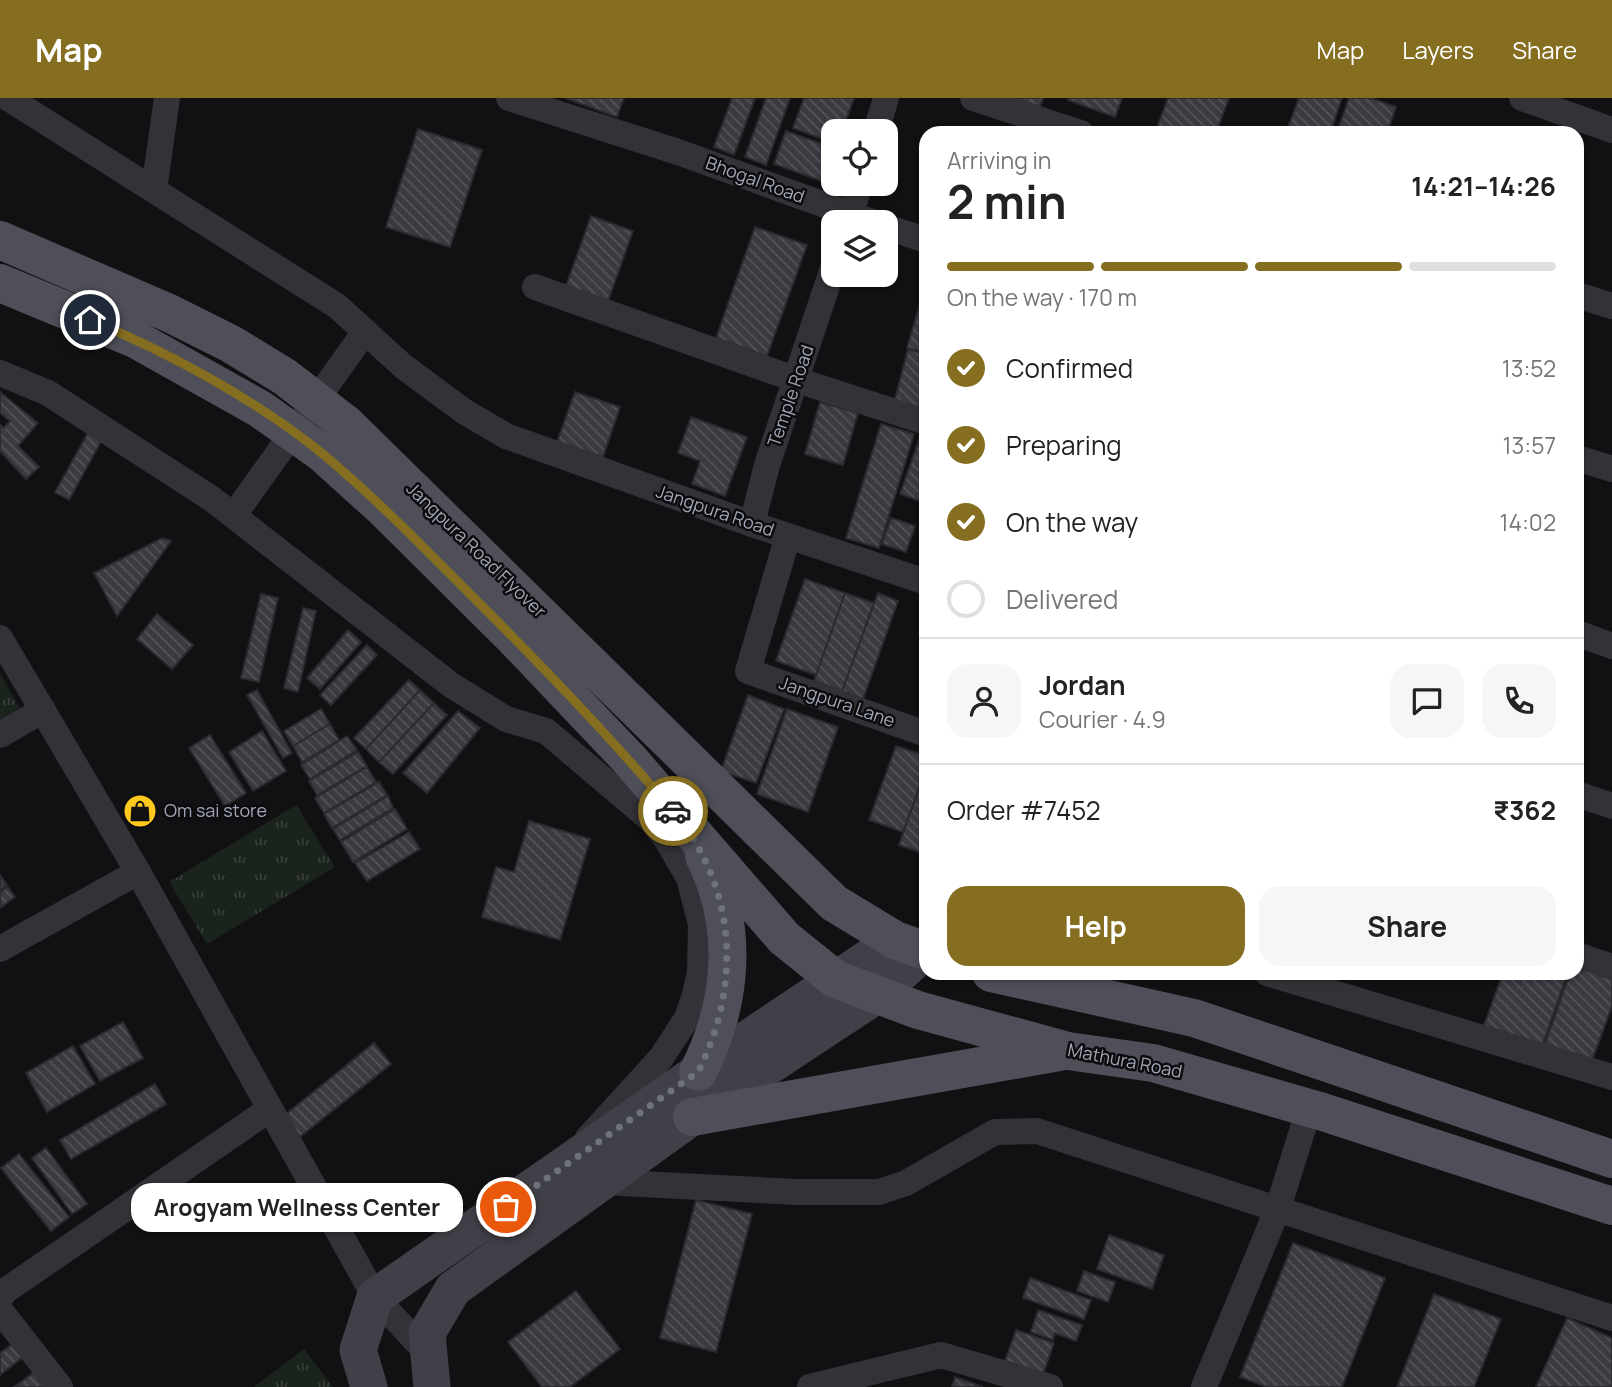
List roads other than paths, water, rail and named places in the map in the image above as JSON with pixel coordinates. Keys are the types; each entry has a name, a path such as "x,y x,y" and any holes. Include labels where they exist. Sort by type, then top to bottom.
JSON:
{"main road":[{"name":"Jangpura Road Flyover","path":"0,240 169,313 231,344 285,377 346,424 719,788 808,880 834,903 915,947"},
{"name":"Jangpura Road Flyover","path":"0,283 135,339 260,409 322,453 384,509 472,597 629,759 691,832"},
{"name":"Mathura Road","path":"691,832 732,874 784,938 835,979 877,995 1068,1051 1153,1063 1309,1109 1612,1206"},
{"path":"691,832 718,889 728,951 721,1013 698,1072"},
{"path":"1023,980 1194,1018 1612,1158"},
{"path":"692,1117 1068,1051"}],"street":[{"name":"Jangpura Road","path":"8,98 337,306 364,333 466,412 506,436 752,524 919,580"},
{"path":"154,190 167,98"},
{"name":"Bhogal Road","path":"509,98 678,152 831,210"},
{"path":"880,119 886,98"},
{"path":"973,98 1059,126"},
{"path":"1522,98 1612,130"},
{"path":"898,231 919,238"},
{"path":"536,287 797,380 919,420"},
{"name":"Temple Road","path":"752,524 768,465 827,287"},
{"path":"1584,297 1612,306"},
{"path":"234,515 364,333"},
{"path":"0,373 48,393 234,515 451,685 506,719 546,731 650,819 678,857 689,878 701,924 700,972 695,995 676,1039 618,1102 571,1161"},
{"path":"1584,460 1612,469"},
{"name":"Jangpura Lane","path":"788,536 748,671 919,732"},
{"path":"1584,636 1612,646"},
{"path":"0,638 138,872 375,1297 431,1371"},
{"path":"0,735 43,710"},
{"path":"1584,796 1612,806"},
{"path":"0,949 138,872"},
{"path":"369,1387 358,1350 375,1297 835,979 915,947"},
{"path":"431,1371 427,1333 453,1289 692,1117 877,995 915,947"},
{"path":"1584,958 1612,967"},
{"path":"1305,980 1612,1077"},
{"path":"0,1298 5,1290 270,1109"},
{"path":"1204,1387 1278,1208 1309,1109"},
{"path":"602,1182 797,1192 879,1192 906,1183 995,1132 1037,1131 1612,1318"},
{"path":"0,1310 60,1387"},
{"path":"810,1387 941,1355 1050,1387"}],"place":[{"name":"Om sai store","path":"140,811"},
{"name":"Arogyam Wellness Center","path":"506,1207"}]}
